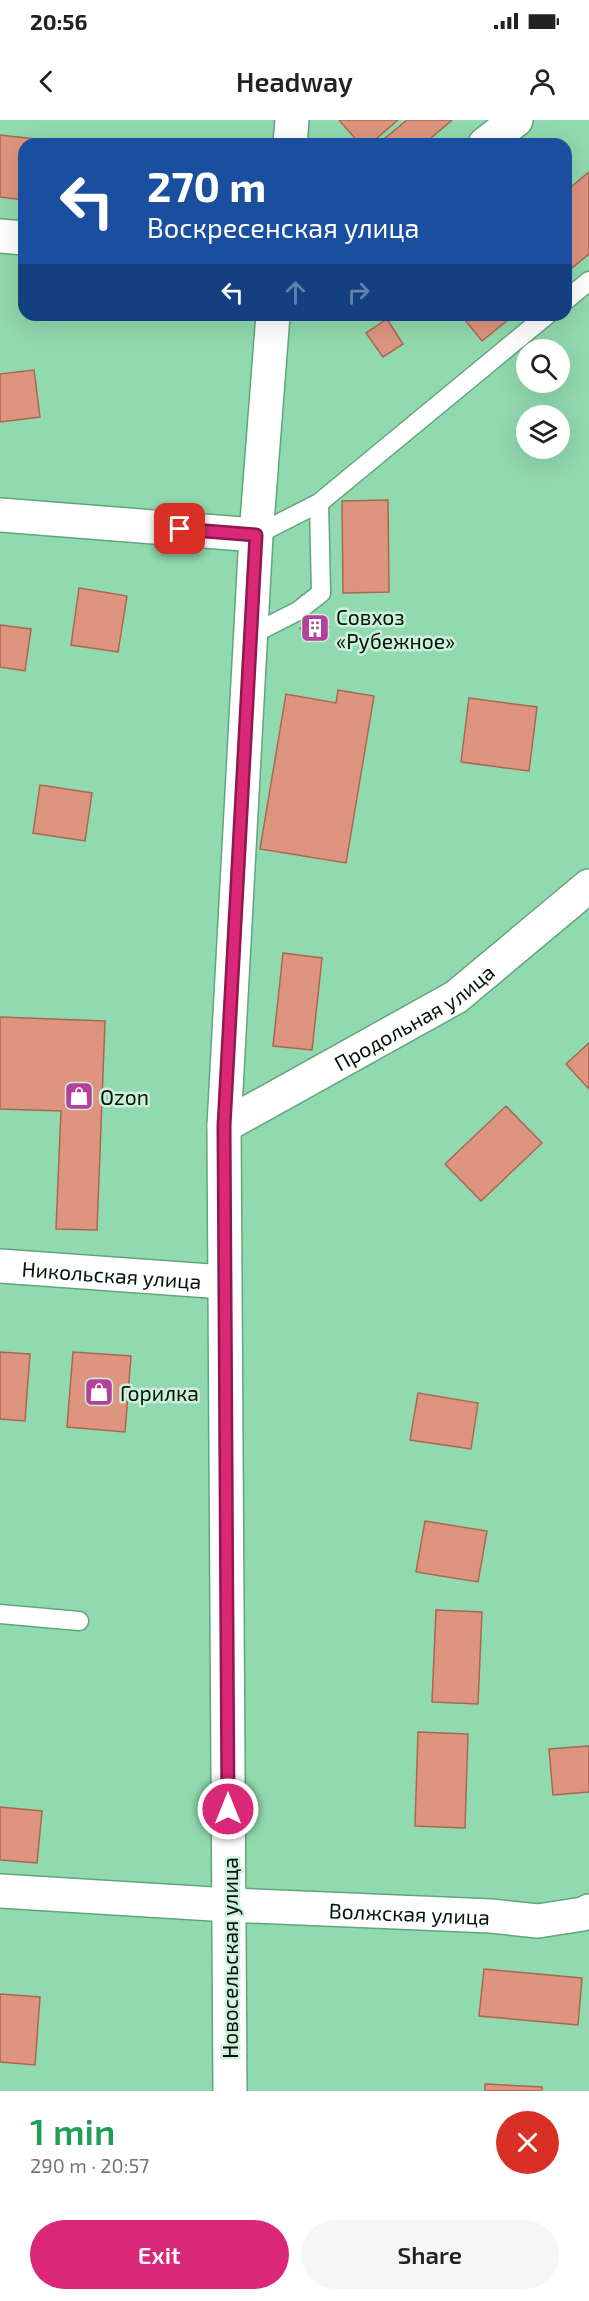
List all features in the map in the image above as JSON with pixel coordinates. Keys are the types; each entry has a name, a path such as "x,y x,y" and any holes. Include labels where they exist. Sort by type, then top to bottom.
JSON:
{"street":[{"path":"290,138 292,120"},
{"path":"493,138 516,120"},
{"path":"0,236 18,238"},
{"name":"Новосельская улица","path":"230,2091 224,1126 256,535 273,321"},
{"path":"0,515 256,535"},
{"name":"Продольная улица","path":"224,1126 456,998 589,886"},
{"name":"Никольская улица","path":"0,1266 224,1282"},
{"name":"Волжская улица","path":"0,1891 228,1905 491,1916 538,1921 589,1911"}],"lane":[{"path":"572,295 589,281"},
{"path":"256,535 319,503 540,321"},
{"path":"251,635 298,611 321,593 319,503"},
{"path":"0,1614 79,1621"}],"building":[{"path":"339,120 398,120 377,138 355,138"},
{"path":"407,120 452,120 431,138 385,138"},
{"path":"0,135 26,138 18,138 18,199 0,197"},
{"path":"589,172 589,254 572,268 572,186"},
{"path":"384,321 388,321 403,344 383,357 366,333"},
{"path":"466,321 507,321 482,341"},
{"path":"34,370 40,417 0,422 0,374"},
{"path":"388,500 389,592 343,593 342,501"},
{"path":"79,588 127,596 118,652 71,645"},
{"name":"Совхоз «Рубежное»","path":"322,615 329,627 307,640 300,628"},
{"path":"0,625 31,629 25,671 0,667"},
{"path":"338,690 374,696 346,863 260,849 286,694 336,703"},
{"path":"469,698 537,707 529,771 461,762"},
{"path":"40,785 92,793 85,841 33,833"},
{"path":"283,953 322,958 312,1050 273,1046"},
{"path":"0,1017 105,1021 97,1230 56,1229 61,1111 0,1109"},
{"path":"589,1043 589,1089 566,1064"},
{"path":"506,1106 542,1143 481,1201 445,1164"},
{"path":"0,1352 30,1354 25,1421 0,1419"},
{"name":"Горилка","path":"73,1352 131,1356 125,1432 67,1427"},
{"path":"418,1393 478,1403 471,1449 410,1440"},
{"path":"425,1521 487,1531 478,1582 416,1572"},
{"path":"436,1610 482,1612 478,1704 432,1702"},
{"path":"418,1732 468,1734 465,1828 415,1826"},
{"path":"589,1746 589,1792 553,1795 549,1749"},
{"path":"0,1807 42,1811 37,1863 0,1860"},
{"path":"484,1969 582,1978 578,2025 479,2016"},
{"path":"0,1994 40,1997 35,2065 0,2062"},
{"path":"485,2084 542,2087 542,2091 485,2091"}],"place":[{"name":"Совхоз «Рубежное»","path":"315,628"},
{"name":"Ozon","path":"79,1096"},
{"name":"Горилка","path":"99,1392"}],"route":[{"path":"180,529 256,535 224,1126 228,1809"}]}
